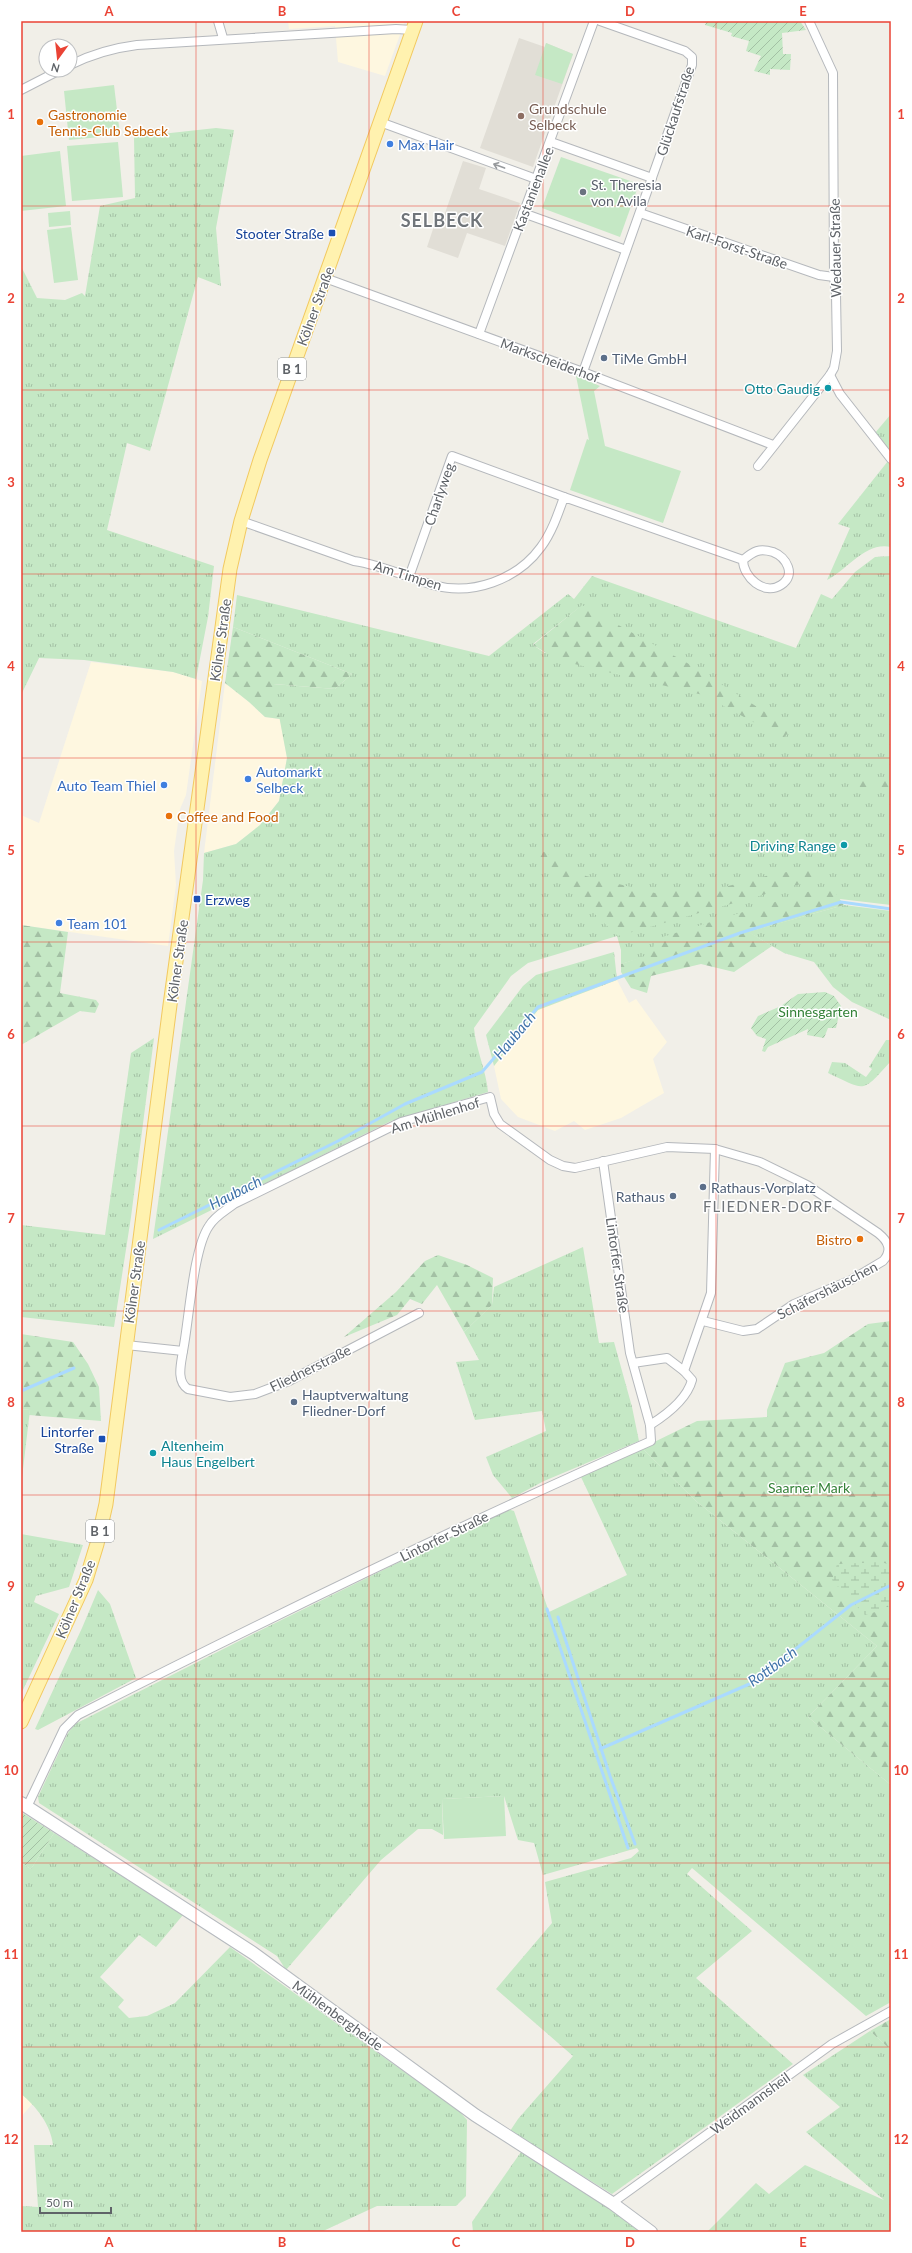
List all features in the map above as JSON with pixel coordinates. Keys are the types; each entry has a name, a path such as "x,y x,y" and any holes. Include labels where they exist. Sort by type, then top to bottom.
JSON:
{"main road":[{"name":"Kölner Straße","path":"21,1722 86,1580 97,1544 106,1504 223,615 230,569 241,521 262,453 414,26"}],"street":[{"path":"218,21 223,38"},
{"name":"Kastanienallee","path":"479,334 523,213 551,142 594,21"},
{"name":"Glückaufstraße","path":"583,372 692,65 692,57 685,51 600,21"},
{"name":"Wedauer Straße","path":"809,21 833,72 834,277 836,294 837,351 830,375"},
{"path":"78,61 88,56 113,48 223,38 396,29 414,26"},
{"path":"21,90 44,78"},
{"path":"380,122 536,179"},
{"path":"551,142 652,178"},
{"path":"523,213 626,250"},
{"name":"Karl-Forst-Straße","path":"640,213 819,275 834,277"},
{"name":"Markscheiderhof","path":"325,278 583,372 773,445"},
{"path":"758,466 773,445 830,375 840,394 891,460"},
{"name":"Charlyweg","path":"409,577 452,456 564,498"},
{"path":"564,498 742,560"},
{"name":"Am Timpen","path":"241,521 354,561 369,563 409,577 448,588 478,587 504,578 516,571 541,547 551,531 564,498"},
{"path":"763,549 780,555 787,563 789,570 786,581 781,585 768,588 754,582 745,572 742,560 757,550 763,549"},
{"name":"Am Mühlenhof","path":"182,1352 198,1259 204,1235 216,1217 234,1204 401,1122 490,1097 494,1114 500,1124 550,1160 563,1166 575,1168 667,1147 715,1149 760,1162 807,1185 850,1212 885,1239"},
{"path":"684,1371 703,1321 711,1293 715,1149"},
{"name":"Lintorfer Straße","path":"24,1805 64,1729 78,1715 419,1548 651,1441 650,1425 633,1363 603,1161"},
{"name":"Schäfershäuschen","path":"703,1321 743,1331 757,1328 794,1304 851,1280 883,1261 889,1252 885,1239"},
{"name":"Fliednerstraße","path":"182,1352 180,1379 184,1386 188,1389 230,1396 255,1394 289,1381 419,1313"},
{"path":"126,1345 182,1352"},
{"path":"633,1363 666,1358 684,1371 692,1380 690,1387 665,1416 650,1425"},
{"name":"Mühlenbergheide","path":"24,1805 201,1917 253,1952 475,2115 612,2202 651,2232"},
{"name":"Weidmannsheil","path":"612,2202 832,2044 891,2011"}],"shaded area":[{"path":"288,21 405,21 385,76 338,62 335,26 289,29"},
{"name":"Grundschule Selbeck","path":"519,38 545,47 546,43 573,54 533,167 480,148"},
{"path":"463,161 486,168 479,189 520,203 505,246 467,233 458,258 427,247 438,214 444,216"},
{"path":"91,662 173,672 202,681 186,795 180,809 174,851 176,885 168,946 21,925 21,815 39,823"},
{"path":"225,683 265,717 280,719 287,758 279,801 260,825 236,844 204,853"},
{"path":"617,980 629,1003 636,999 667,1042 653,1059 664,1093 621,1118 585,1130 574,1121 555,1131 518,1117 501,1099 494,1066 538,1010"},
{"path":"21,2094 33,2103 21,2117"}],"green space":[{"path":"702,21 800,21 806,30 782,33 783,54 791,54 790,70 770,69 770,75 754,71 761,56 746,51 749,41 731,36 732,33 705,25 706,23"},
{"path":"546,43 573,54 562,84 535,75"},
{"path":"114,85 120,135 69,140 64,91"},
{"path":"216,128 234,130 216,228 221,286 198,277 150,451 127,443 107,530 214,566 208,617 196,679 173,672 84,660 39,658 21,695 21,266 37,298 65,300 82,293 85,296 100,206 135,198 134,137"},
{"path":"118,142 123,197 72,201 67,146"},
{"path":"60,151 66,206 21,211 21,156"},
{"path":"561,157 639,184 620,237 542,208"},
{"path":"70,211 71,225 49,227 48,213"},
{"path":"71,227 78,280 54,283 47,230"},
{"path":"576,376 600,386 594,391 605,446 681,471 663,523 570,490 587,439 589,440"},
{"path":"891,414 891,452 875,433"},
{"path":"888,461 891,464 891,547 882,546 865,552 827,580 850,528 838,524"},
{"path":"891,556 891,905 840,899 621,964 621,950 617,936 528,963 511,976 474,1028 488,1092 391,1121 153,1239 203,880 204,853 236,844 260,825 279,801 287,758 273,684 335,689 352,674 233,627 237,595 489,656 568,594 574,599 592,576 796,648 821,594 832,599 855,572 875,557","holes":["580,607 545,653 533,644"]},
{"path":"582,605 689,664 792,729 783,738 703,695 558,660 533,645"},
{"path":"233,627 352,674 335,689 274,684 280,719 265,717 225,683"},
{"path":"891,776 891,787 861,792 858,781"},
{"path":"537,848 586,876 655,893 691,887 717,889 770,875 804,869 825,877 618,936 532,855"},
{"path":"830,885 844,905 749,932 772,946 734,972 701,964 651,976 647,993 631,988 621,972 621,964 651,954 656,939"},
{"path":"844,905 891,911 891,1020 852,1002 833,987 814,962 784,953 748,932"},
{"path":"21,925 68,932 60,993 96,1000 99,1004 95,1013 80,1011 21,1045"},
{"path":"614,952 617,980 538,1010 494,1066 486,1035 523,986 536,975"},
{"name":"Sinnesgarten","path":"825,992 834,996 841,1006 836,1028 828,1028 824,1038 807,1035 808,1029 768,1047 765,1052 762,1051 766,1039 757,1036 751,1028 758,1016 781,1006 798,994"},
{"path":"154,1038 131,1217 114,1327 21,1317 21,1225 105,1235 131,1053"},
{"path":"886,1040 891,1040 891,1061 868,1084 857,1086 828,1073 832,1062 845,1063 866,1077 872,1069 869,1067"},
{"path":"583,1247 599,1343 614,1342 632,1407 639,1441 544,1481 512,1498 493,1475 486,1457 546,1431 542,1411 475,1420 456,1362 479,1360 464,1332 492,1305 494,1287"},
{"path":"438,1255 467,1265 493,1278 492,1305 464,1332 437,1285 422,1304 410,1299 397,1315 344,1337 396,1292 425,1261"},
{"name":"Saarner Mark","path":"891,1321 891,1785 808,1717 877,1646 696,1501 642,1448 697,1421 767,1417 767,1410 785,1363 824,1353 868,1324"},
{"path":"21,1334 73,1342 88,1364 99,1387 101,1421 29,1415 30,1410 21,1409"},
{"path":"21,1409 30,1410 21,1486"},
{"path":"642,1448 696,1501 877,1646 808,1717 891,1785 891,2002 866,2016 692,1868 687,1874 752,1931 696,1978 793,2064 612,2194 510,2131 518,2119 573,2056 496,1989 552,1923 545,1882 631,1858 639,1851 637,1848 543,1875 534,1843 518,1840 504,1796 442,1799 443,1835 432,1829 418,1829 381,1860 286,1970 277,1956 39,1803 38,1797 68,1733 75,1724 253,1634 507,1509 514,1511 549,1612 627,1575 581,1477"},
{"path":"21,1534 83,1545 69,1587 36,1596 34,1602 59,1614 22,1692"},
{"path":"881,1562 891,1565 891,1603 882,1610 865,1615 832,1580 837,1564"},
{"path":"98,1590 110,1604 136,1678 38,1730 35,1729 82,1628"},
{"path":"504,1796 506,1836 444,1839 442,1799"},
{"path":"21,1812 54,1833 31,1869 21,1863"},
{"path":"54,1833 183,1915 156,1947 139,1935 100,1977 124,2000 118,2007 129,2018 147,2016 175,2003 230,1947 459,2111 467,2120 466,2196 456,2206 377,2206 321,2232 21,2232 21,2206 38,2207 34,2145 53,2145 49,2130 42,2116 21,2094 21,1863 31,1869"},
{"path":"891,2019 891,2050 870,2031"},
{"path":"870,2031 891,2050 891,2232 707,2232 756,2183 769,2194 805,2165 884,2200 806,2132 840,2107 803,2075"},
{"path":"521,2152 610,2208 640,2232 473,2232 472,2222"}],"waterway":[{"name":"Haubach","path":"159,1230 338,1141 405,1104 482,1072 538,1007 740,933 841,902 891,909"},
{"name":"Haubach","path":"21,1391 74,1368"},
{"name":"Rottbach","path":"600,1749 754,1682 851,1605 891,1585"},
{"path":"547,1609 628,1848"},
{"path":"558,1617 610,1776 635,1844"}],"place":[{"name":"Grundschule Selbeck","path":"521,116"},
{"name":"Gastronomie Tennis-Club Sebeck","path":"40,122"},
{"name":"Max Hair","path":"390,144"},
{"name":"St. Theresia von Avila","path":"583,192"},
{"name":"Stooter Straße","path":"332,233"},
{"name":"TiMe GmbH","path":"604,358"},
{"name":"Otto Gaudig","path":"828,388"},
{"name":"Automarkt Selbeck","path":"248,779"},
{"name":"Auto Team Thiel","path":"164,785"},
{"name":"Coffee and Food","path":"169,816"},
{"name":"Driving Range","path":"844,845"},
{"name":"Erzweg","path":"197,899"},
{"name":"Team 101","path":"59,923"},
{"name":"Rathaus-Vorplatz","path":"703,1187"},
{"name":"Rathaus","path":"673,1196"},
{"name":"Bistro","path":"860,1239"},
{"name":"Hauptverwaltung Fliedner-Dorf","path":"294,1402"},
{"name":"Lintorfer Straße","path":"102,1439"},
{"name":"Altenheim Haus Engelbert","path":"153,1453"}],"district":[{"name":"SELBECK","path":"442,220"},
{"name":"FLIEDNER-DORF","path":"768,1206"}]}
